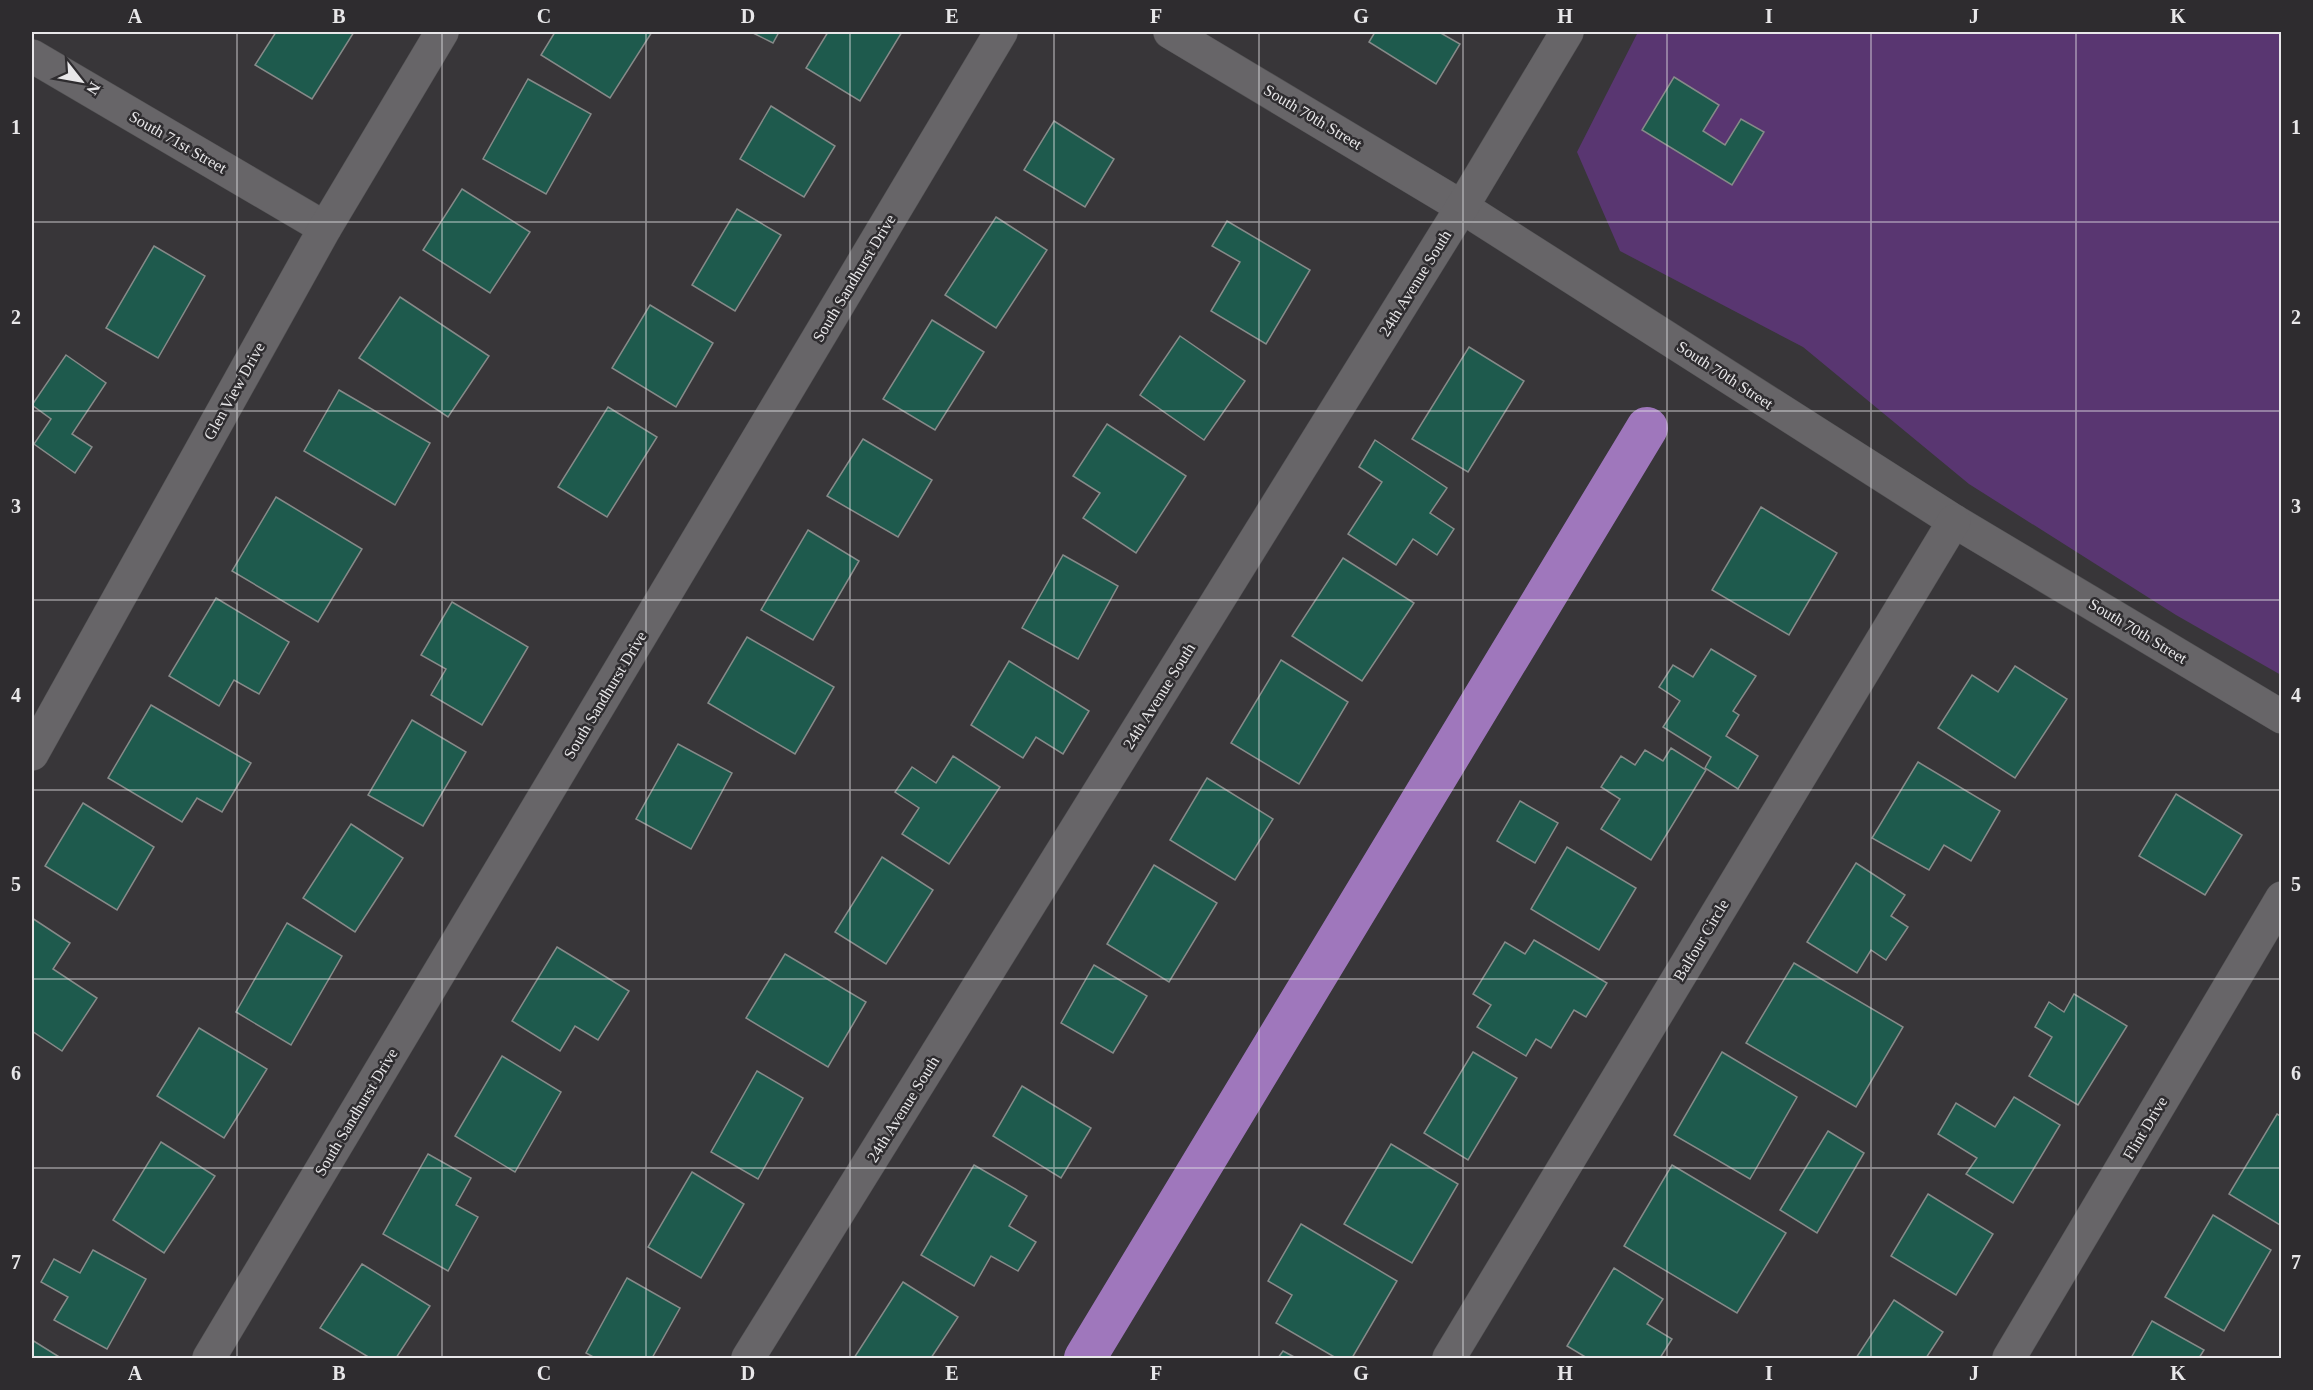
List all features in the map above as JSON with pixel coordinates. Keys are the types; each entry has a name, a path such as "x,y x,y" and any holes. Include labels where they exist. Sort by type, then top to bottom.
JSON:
{"street":[{"name":"Glen View Drive","path":"35,741 325,228 442,32"},
{"name":"South Sandhurst Drive","path":"209,1359 1001,32"},
{"name":"South 70th Street","path":"1170,32 1462,207 1954,521 2282,717"},
{"name":"24th Avenue South","path":"748,1359 1462,207 1567,32"},
{"name":"South 71st Street","path":"32,56 325,228"},
{"name":"Balfour Circle","path":"1449,1359 1954,521"},
{"name":"Flint Drive","path":"2009,1359 2282,898"}],"shaded area":[{"path":"1638,32 2281,32 2281,675 2176,615 1969,484 1803,347 1620,251 1577,152"}],"building":[{"path":"276,32 354,32 312,99 255,65"},
{"path":"555,32 652,32 610,98 541,55"},
{"path":"751,32 779,32 773,43"},
{"path":"828,32 902,32 860,101 806,68"},
{"path":"1375,32 1439,32 1460,44 1436,84 1369,42"},
{"path":"1674,77 1719,105 1703,131 1725,145 1741,119 1764,132 1732,185 1642,130"},
{"path":"528,79 591,114 546,194 483,159"},
{"path":"771,106 835,146 804,197 740,159"},
{"path":"1054,121 1114,159 1085,207 1024,170"},
{"path":"462,189 530,232 490,293 423,250"},
{"path":"737,209 781,235 735,311 692,285"},
{"path":"996,217 1047,250 996,328 945,295"},
{"path":"1227,221 1310,270 1266,344 1211,311 1240,262 1212,246"},
{"path":"154,246 205,276 158,358 106,328"},
{"path":"400,297 489,356 448,417 359,358"},
{"path":"650,305 713,343 676,407 612,368"},
{"path":"932,320 984,352 935,430 883,399"},
{"path":"1180,336 1245,381 1204,440 1140,395"},
{"path":"1469,347 1524,381 1468,472 1412,439"},
{"path":"66,355 106,383 72,434 92,447 75,473 34,444 51,419 32,405"},
{"path":"339,390 430,443 395,505 304,451"},
{"path":"608,407 657,437 607,517 558,487"},
{"path":"1107,424 1186,476 1136,553 1083,518 1100,493 1073,476"},
{"path":"863,439 932,480 898,537 827,496"},
{"path":"1375,440 1447,488 1430,513 1454,529 1437,555 1413,539 1396,565 1348,534 1382,482 1359,467"},
{"path":"276,497 362,549 318,622 232,571"},
{"path":"1761,507 1837,553 1789,635 1712,590"},
{"path":"808,530 859,561 813,640 761,610"},
{"path":"1063,555 1118,586 1078,659 1022,628"},
{"path":"1343,558 1414,603 1362,681 1292,636"},
{"path":"216,598 289,642 259,694 234,680 219,706 169,676"},
{"path":"452,602 528,647 482,725 431,695 446,669 421,655"},
{"path":"747,637 834,687 795,754 708,703"},
{"path":"1711,649 1756,676 1733,711 1739,715 1726,736 1758,756 1738,789 1705,768 1711,757 1663,727 1680,701 1659,687 1673,665 1693,677"},
{"path":"1281,660 1348,702 1299,784 1231,743"},
{"path":"1009,661 1089,711 1063,754 1036,737 1023,758 971,725"},
{"path":"2015,666 2067,699 2015,778 1938,728 1972,675 1998,692"},
{"path":"151,705 251,763 222,812 197,798 182,822 108,778"},
{"path":"412,720 466,752 423,826 368,795"},
{"path":"678,744 732,773 691,849 636,819"},
{"path":"1671,748 1706,770 1651,860 1601,829 1620,799 1601,787 1621,756 1635,765 1645,750 1663,761"},
{"path":"953,756 1000,787 949,864 902,834 919,808 895,792 912,767 936,783"},
{"path":"1918,762 2000,811 1971,861 1944,845 1929,870 1872,838"},
{"path":"1207,778 1273,819 1235,880 1170,840"},
{"path":"2176,794 2242,835 2205,895 2139,856"},
{"path":"1520,801 1558,823 1535,863 1497,841"},
{"path":"83,803 154,847 117,910 45,866"},
{"path":"351,824 403,858 355,932 303,898"},
{"path":"1567,847 1636,888 1599,950 1531,909"},
{"path":"882,857 933,890 886,964 835,932"},
{"path":"1856,863 1905,895 1891,916 1908,927 1886,960 1871,950 1857,973 1807,942"},
{"path":"1154,865 1217,903 1169,982 1107,944"},
{"path":"32,918 70,943 53,969 97,998 62,1051 32,1031"},
{"path":"287,923 342,956 291,1045 236,1012"},
{"path":"1534,940 1607,983 1586,1017 1574,1010 1551,1048 1536,1039 1526,1056 1477,1027 1491,1005 1473,994 1505,942 1525,954"},
{"path":"557,947 629,991 598,1040 575,1026 560,1051 512,1021"},
{"path":"785,954 866,1002 828,1067 746,1018"},
{"path":"1794,963 1903,1027 1856,1107 1746,1043"},
{"path":"1094,965 1147,996 1113,1053 1061,1023"},
{"path":"2074,994 2127,1026 2078,1105 2029,1076 2052,1037 2035,1027 2049,1002 2064,1012"},
{"path":"199,1028 267,1069 224,1138 157,1096"},
{"path":"1473,1052 1517,1078 1468,1160 1424,1133"},
{"path":"1722,1052 1797,1097 1750,1179 1674,1135"},
{"path":"502,1056 561,1092 515,1172 455,1136"},
{"path":"757,1071 803,1098 758,1179 711,1152"},
{"path":"1022,1086 1091,1128 1061,1178 993,1136"},
{"path":"2014,1097 2060,1125 2013,1203 1966,1174 1977,1158 1938,1134 1956,1103 1995,1127"},
{"path":"2277,1114 2282,1117 2282,1222 2280,1225 2229,1194"},
{"path":"1828,1131 1864,1153 1817,1233 1780,1210"},
{"path":"161,1142 215,1176 164,1253 113,1220"},
{"path":"1391,1144 1458,1184 1412,1263 1344,1224"},
{"path":"428,1154 471,1178 456,1205 478,1217 448,1271 383,1234"},
{"path":"974,1165 1027,1196 1009,1226 1036,1242 1018,1271 991,1256 974,1286 921,1255"},
{"path":"1672,1165 1786,1233 1737,1313 1624,1246"},
{"path":"692,1172 744,1204 701,1278 648,1247"},
{"path":"1928,1194 1993,1234 1956,1295 1891,1256"},
{"path":"2213,1215 2271,1250 2224,1331 2165,1297"},
{"path":"1301,1224 1397,1281 1352,1358 1336,1358 1276,1323 1292,1295 1268,1281"},
{"path":"93,1250 146,1279 107,1349 54,1320 68,1297 41,1282 54,1259 80,1273"},
{"path":"362,1264 430,1306 396,1358 370,1358 320,1328"},
{"path":"1614,1268 1663,1299 1647,1324 1672,1339 1660,1358 1587,1358 1567,1346"},
{"path":"627,1278 680,1308 652,1358 595,1358 586,1353"},
{"path":"903,1282 958,1317 931,1358 854,1358"},
{"path":"1894,1300 1943,1332 1926,1358 1856,1358"},
{"path":"2152,1321 2204,1350 2199,1358 2131,1358"},
{"path":"32,1340 61,1358 32,1358"},
{"path":"1283,1351 1296,1358 1278,1358"}],"waterway":[{"path":"1085,1358 1647,428"}]}
